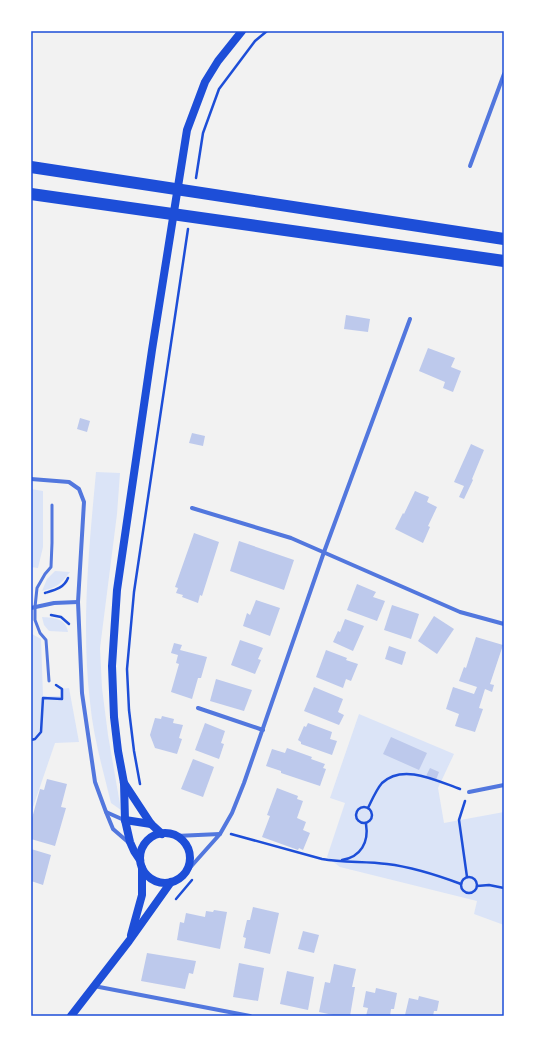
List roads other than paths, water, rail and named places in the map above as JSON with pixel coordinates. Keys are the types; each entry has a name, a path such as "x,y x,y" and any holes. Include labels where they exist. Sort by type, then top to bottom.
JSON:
{"highway":[{"path":"31,167 504,239"},
{"path":"31,194 441,252 504,263"}],"main road":[{"path":"129,941 142,895 141,864 144,846 154,836 171,834 183,840 188,851 190,863 187,871 177,880 165,883 154,880 149,877 141,864 130,842 125,820 124,782 118,751 114,717 112,666 116,590 187,130 205,82 218,61 242,31"},
{"path":"124,782 151,824 162,834"},
{"path":"125,820 151,824"},
{"path":"72,1016 129,941 171,882"}],"street":[{"path":"470,166 504,74"},
{"path":"187,871 220,834 232,813 263,730 324,552 410,319"},
{"path":"31,479 69,482 79,489 84,502 78,602 82,693 96,782 113,829 130,842"},
{"path":"192,508 291,538 460,612 504,624"},
{"path":"33,607 54,602 78,602"},
{"path":"198,708 263,730"},
{"path":"469,792 504,785"},
{"path":"106,812 125,820"},
{"path":"176,836 220,834"},
{"path":"94,986 250,1016"}],"lane":[{"path":"444,230 504,235"},
{"path":"49,681 46,640 40,633 33,607 37,588 42,578 51,567 52,505"}]}
